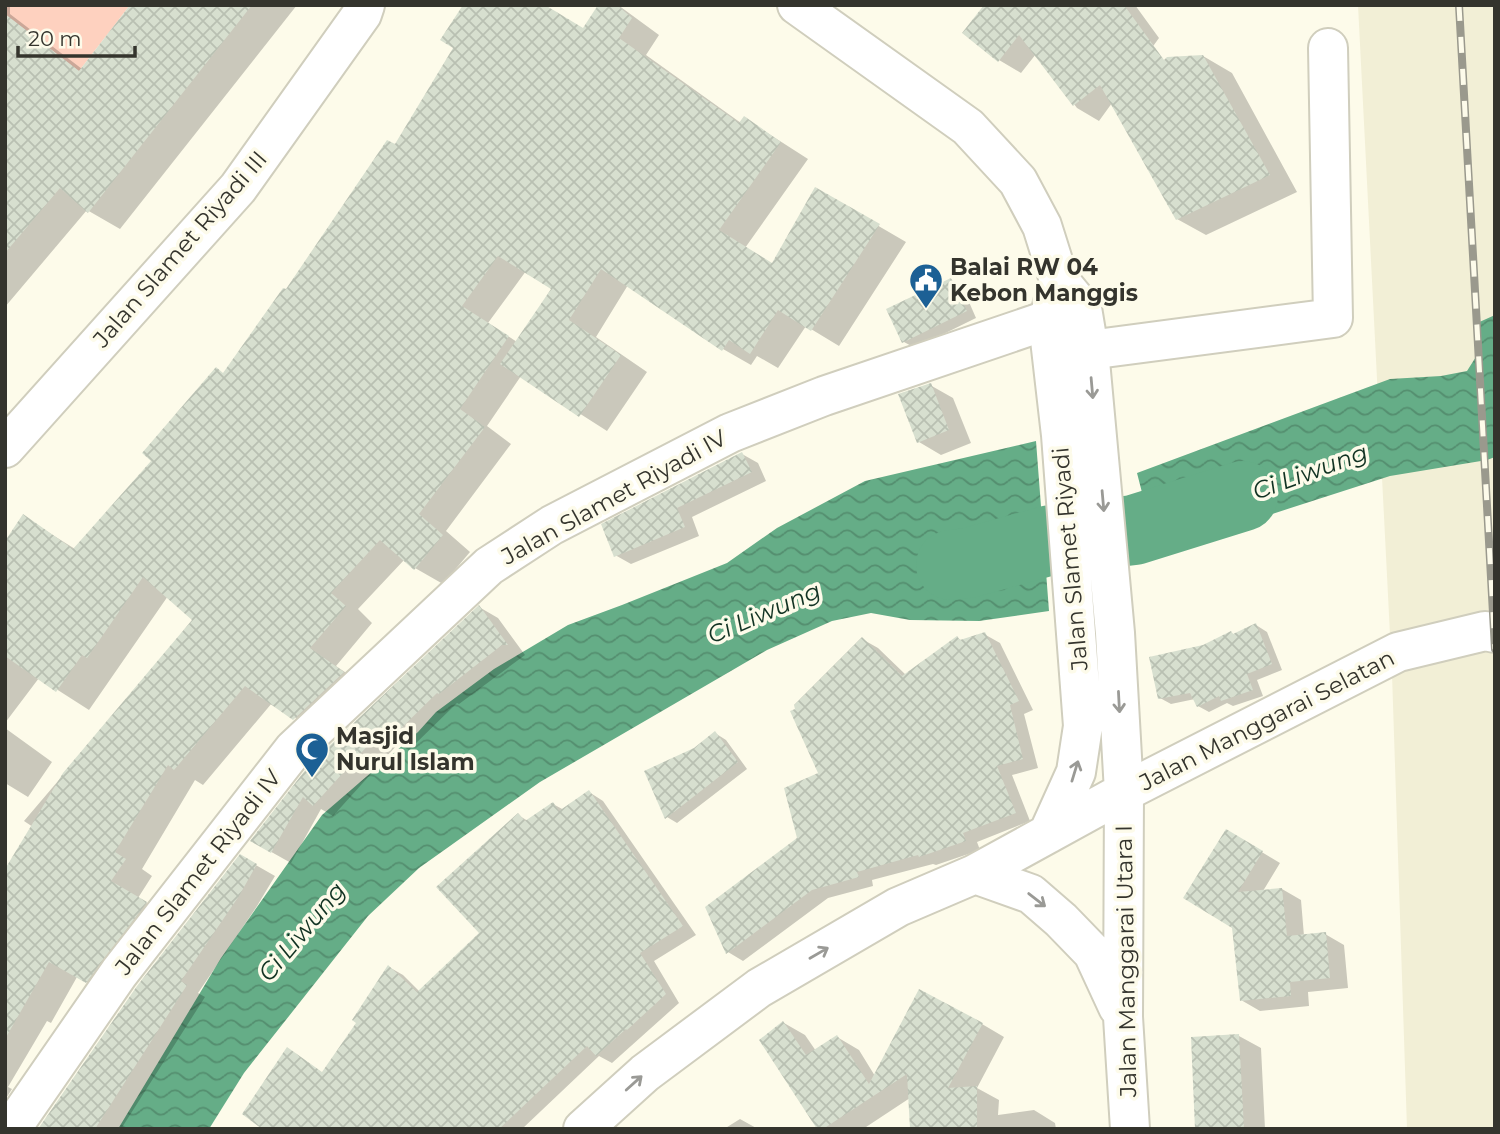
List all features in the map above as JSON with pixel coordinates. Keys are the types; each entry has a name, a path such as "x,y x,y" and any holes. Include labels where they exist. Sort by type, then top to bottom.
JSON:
{"street":[{"name":"Jalan Slamet Riyadi III","path":"5,448 238,188 362,14 365,5"},
{"name":"Jalan Slamet Riyadi","path":"797,5 968,127 1018,181 1042,226 1063,303 1078,434 1115,634 1124,792"},
{"path":"1089,350 1333,318 1328,48"},
{"name":"Jalan Slamet Riyadi","path":"1048,834 1076,772 1083,726 1077,636 1078,434 1089,350 1063,303"},
{"name":"Jalan Slamet Riyadi IV","path":"12,1129 119,973 294,749 489,566 552,525 730,433 1063,303"},
{"name":"Jalan Manggarai Selatan","path":"583,1129 645,1073 759,988 898,907 975,874 1124,792 1398,652 1485,631 1495,633"},
{"name":"Jalan Manggarai Utara I","path":"1124,792 1123,1017 1130,1129"},
{"path":"975,874 1031,894 1061,920 1093,953 1123,1017"}],"shaded area":[{"path":"5,5 130,5 79,71 5,14"},
{"path":"1358,5 1495,5 1495,1129 1407,1129 1392,674"}],"water":[{"path":"1495,315 1495,457 1390,476 1157,551 1137,473 1390,379 1441,376 1467,371 1479,352 1475,324"},
{"path":"1036,441 1049,611 979,621 910,620 871,613 832,621 767,650 540,782 419,868 368,916 244,1073 209,1129 118,1129 221,958 322,815 418,732 436,712 494,669 568,625 727,563 777,528 865,481"}],"building":[{"path":"130,5 252,5 88,213 60,188 5,253 5,14 79,71"},
{"path":"463,5 545,5 583,28 598,5 617,5 632,18 619,38 739,123 744,116 781,142 719,230 772,263 815,187 880,224 811,331 778,310 750,354 729,340 722,351 601,269 569,320 621,355 579,417 500,364 551,289 498,256 462,306 509,336 460,409 485,427 419,514 443,535 414,570 380,540 331,593 346,606 310,648 344,672 293,720 245,686 174,770 168,765 115,852 126,859 111,881 147,902 86,983 49,962 5,1039 5,869 63,773 192,620 143,577 87,658 82,655 56,692 5,656 5,541 23,514 73,549 151,461 142,453 216,367 223,373 283,288 286,289 387,140 395,144 453,48 440,40"},
{"path":"984,5 1124,5 1164,60 1167,57 1203,55 1270,175 1176,220 1100,85 1073,106 1019,35 998,62 962,33"},
{"name":"Balai RW 04 Kebon Manggis","path":"951,278 967,311 902,343 886,309"},
{"path":"931,383 949,430 917,443 898,394"},
{"path":"742,452 752,472 677,508 685,527 614,557 601,524"},
{"path":"479,605 508,645 502,645 437,693 388,741 380,732 313,806 303,797 271,853 250,841 310,764"},
{"path":"1256,623 1272,664 1247,674 1253,690 1221,701 1219,696 1197,707 1190,693 1158,699 1149,657 1203,645 1231,631 1233,634"},
{"path":"985,632 1019,701 1010,705 1023,759 997,766 1016,813 963,833 966,841 919,857 918,855 857,872 859,877 812,890 726,954 705,907 797,838 784,788 818,773 790,711 795,709 794,705 862,637 902,676 957,636 960,640"},
{"path":"715,731 738,762 665,819 644,771 694,748"},
{"path":"589,790 683,926 640,953 666,994 596,1056 587,1046 499,1129 262,1129 242,1114 287,1047 322,1072 356,1023 352,1020 388,965 417,992 479,933 436,887 518,813 525,821 553,802 559,811"},
{"path":"1226,829 1263,851 1238,892 1282,888 1287,936 1326,932 1330,978 1290,982 1291,996 1240,1001 1232,928 1183,898"},
{"path":"240,854 257,864 239,896 181,981 187,985 95,1129 38,1129 137,986"},
{"path":"919,989 983,1023 948,1088 977,1086 977,1129 910,1129 907,1074 823,1129 817,1129 759,1040 783,1021 806,1055 837,1035 869,1084"},
{"path":"1239,1034 1244,1129 1195,1129 1191,1037"}],"waterway":[{"name":"Ci Liwung","path":"951,565 968,563 1051,540 1134,530 1243,496"}],"railway":[{"path":"1459,5 1495,649"}],"place":[{"name":"Balai RW 04 Kebon Manggis","path":"926,310"},
{"name":"Masjid Nurul Islam","path":"312,779"}]}
